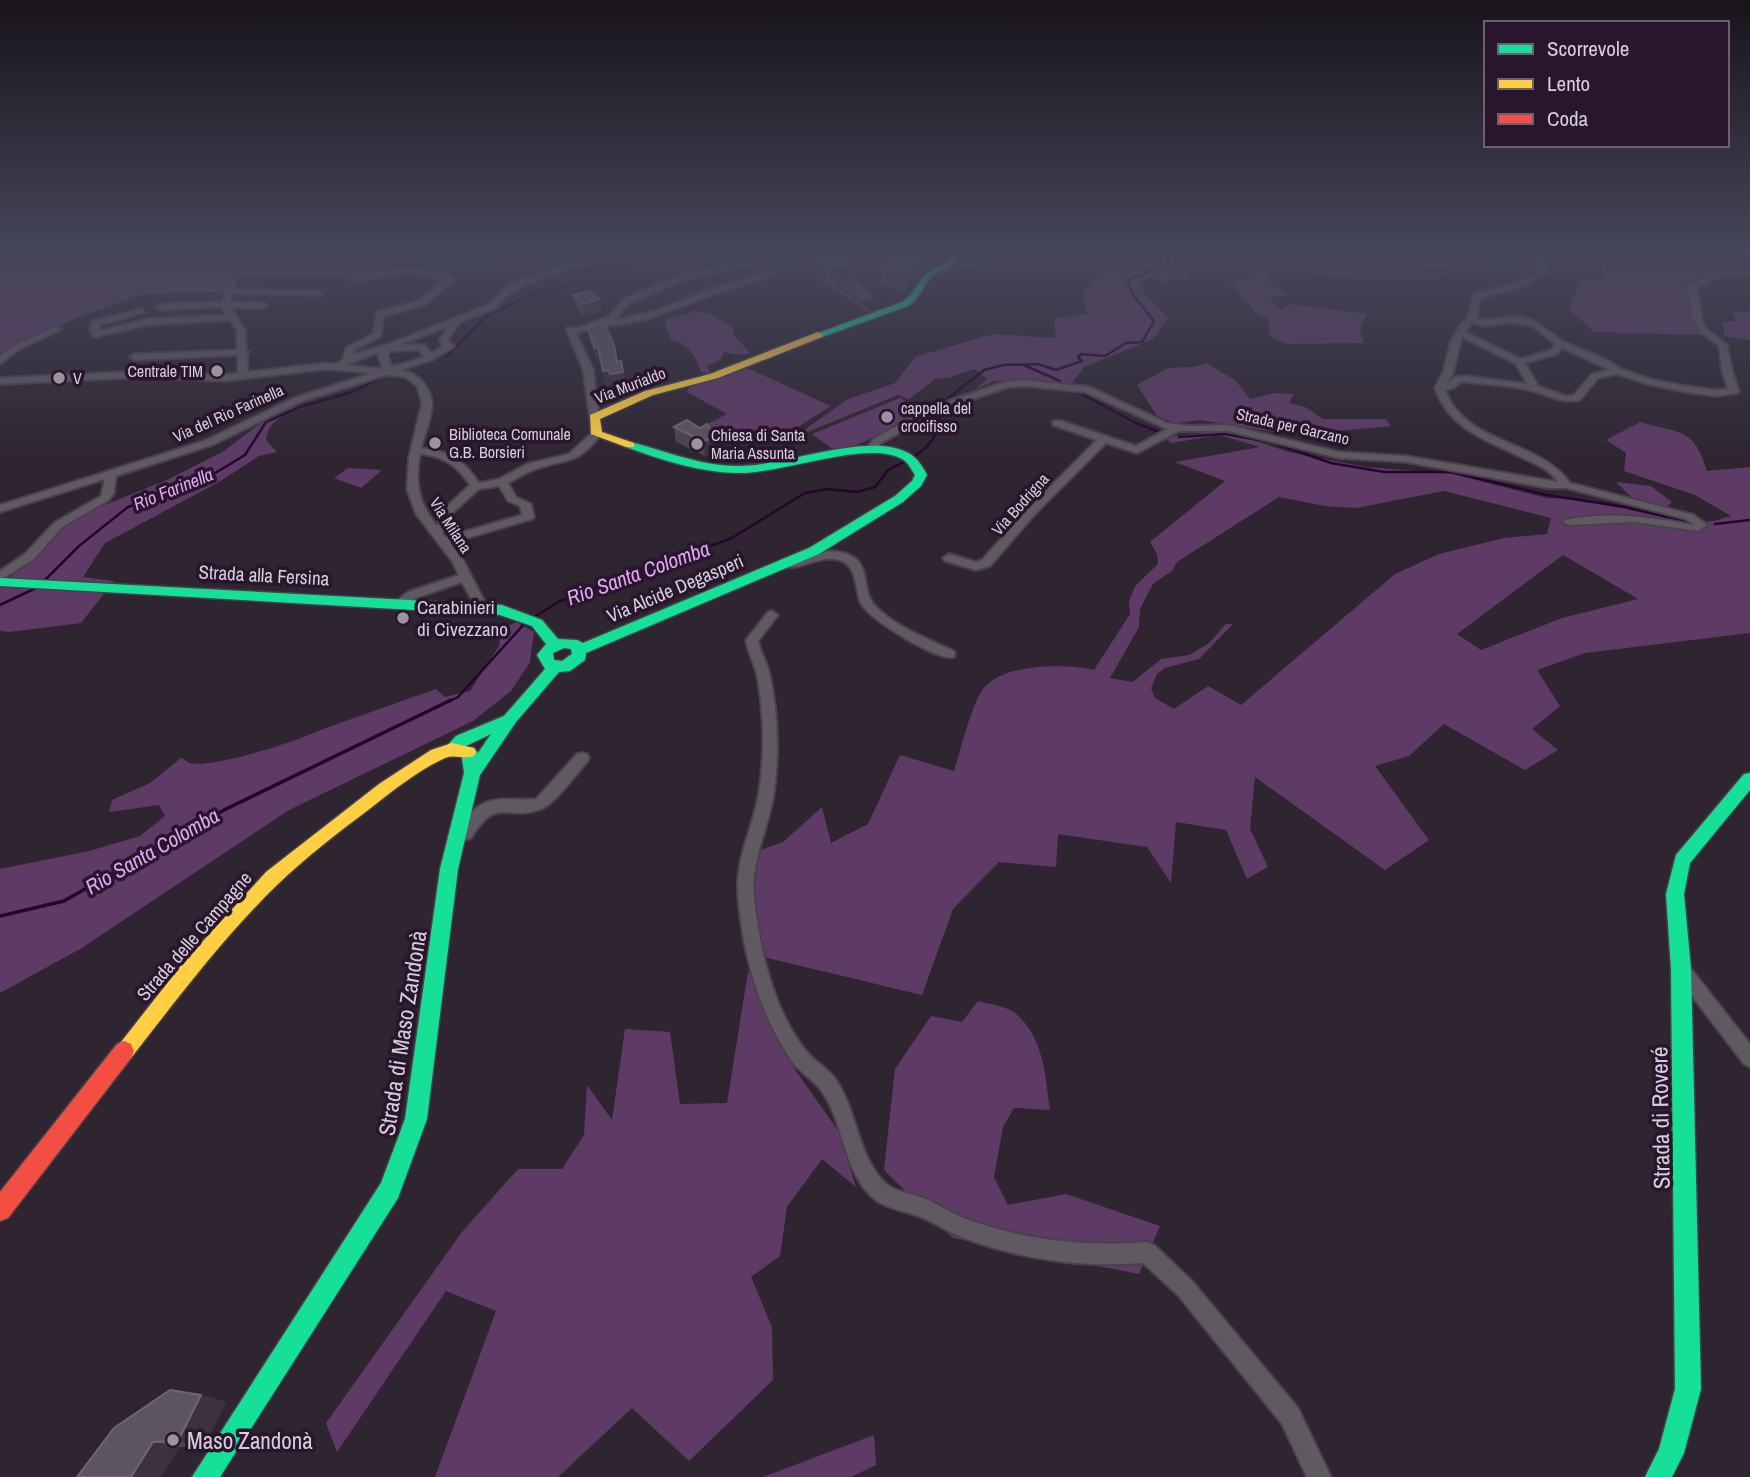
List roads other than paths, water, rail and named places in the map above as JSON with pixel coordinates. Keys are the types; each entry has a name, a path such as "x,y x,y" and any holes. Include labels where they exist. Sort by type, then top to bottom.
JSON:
{"street":[{"path":"100,322 96,323 96,334 148,322"},
{"path":"235,322 242,330 243,375"},
{"path":"348,359 350,349 377,335 379,322"},
{"path":"337,366 348,359 451,322"},
{"path":"387,347 422,347 429,358 449,346 443,341 456,322"},
{"path":"597,325 604,322"},
{"path":"440,536 446,513 477,486 491,486 536,464 578,454 595,426 588,369 570,330 629,322"},
{"name":"Via Murialdo","path":"595,426 649,393 714,376 788,345 854,322"},
{"path":"1469,322 1452,349 1448,372 1440,388 1440,398 1452,413 1474,431 1534,460 1563,478 1566,485"},
{"path":"1478,322 1488,325 1497,322"},
{"path":"1531,322 1560,344 1606,361 1618,371 1685,389 1716,393 1734,391 1727,371 1723,345 1700,329 1697,322"},
{"path":"0,361 15,348 58,329"},
{"path":"1460,333 1520,362 1534,388"},
{"path":"1520,362 1554,352 1560,344"},
{"path":"0,381 145,374 223,378 337,366 388,370 383,356 387,347"},
{"path":"135,357 244,352"},
{"name":"Via del Rio Farinella","path":"0,509 208,443 297,400 429,358"},
{"name":"Via Milana","path":"388,370 404,372 421,385 427,403 416,450 412,489 422,514 457,560 482,608"},
{"path":"1440,388 1447,388 1460,379 1534,388 1564,399 1577,398 1595,376 1618,371"},
{"name":"Strada per Garzano","path":"869,450 879,440 934,409 1008,384 1077,386 1152,421 1177,428 1228,428 1339,456 1406,459 1548,485 1566,485 1690,517 1701,525 1695,528 1657,519 1626,516 1569,522"},
{"path":"1056,423 1137,450 1177,428"},
{"name":"Via Alcide Degasperi","path":"460,750 492,733 511,718 555,667 574,663 580,656 580,650 814,551 910,491 921,475 919,467 905,456 869,450 760,469 740,470 712,466 660,456 595,426"},
{"name":"Via Bodrigna","path":"949,558 976,566 986,563 1032,511 1104,439"},
{"path":"416,450 441,453 453,458 477,486"},
{"path":"0,576 29,557 58,525 105,498 110,490 111,475"},
{"path":"440,536 528,517 525,504 512,499 502,482"},
{"name":"Via Alcide Degasperi","path":"786,564 794,566 818,557 834,555 856,565 863,578 867,604 889,623 950,654"},
{"name":"Via Milana","path":"400,603 412,595 464,577"},
{"name":"Strada alla Fersina","path":"0,582 482,608 525,617 543,628 553,641"},
{"path":"772,615 752,640 761,665 769,727 769,750 768,785 748,857 745,892 760,970 779,1016 807,1067 828,1083 840,1108 858,1160 879,1191 964,1228 1025,1244 1068,1251 1118,1255 1147,1252 1185,1289 1290,1416 1319,1477"},
{"path":"555,667 544,660 553,641 571,643 580,650"},
{"name":"Via Alcide Degasperi","path":"472,773 492,733"},
{"name":"Strada di Maso Zandonà","path":"205,1477 390,1190 404,1157 416,1119 456,837 472,773 472,757 460,750"},
{"name":"Strada delle Campagne","path":"0,1210 173,988 261,888 376,794 425,760 460,750"},
{"path":"456,837 466,834 480,814 493,805 540,804 582,758"},
{"name":"Strada di Roveré","path":"1658,1477 1671,1453 1688,1389 1681,969 1675,894 1682,860 1750,779"},
{"path":"1681,969 1750,1058"}],"waterway":[{"name":"Rio Farinella","path":"447,356 481,322"},
{"name":"Rio Santa Colomba","path":"913,457 932,441 940,420 942,403 984,370 1004,365 1038,364 1056,370 1082,361 1078,357 1081,354 1105,356 1126,343 1142,342 1153,322"},
{"path":"1024,365 1060,381"},
{"name":"Rio Farinella","path":"42,583 79,546 128,507 202,481 245,455 266,422 297,408 355,391 386,375"},
{"path":"1078,392 1136,423 1162,433"},
{"path":"1179,437 1225,434 1270,442 1331,463 1384,472 1451,472 1547,495 1625,507 1693,523"},
{"name":"Rio Santa Colomba","path":"534,617 560,601 732,538 805,493 828,489 857,492 875,487 888,470 906,461"},
{"path":"1715,524 1750,520"},
{"name":"Rio Farinella","path":"0,605 36,588"},
{"name":"Rio Santa Colomba","path":"448,702 458,697 525,623"},
{"name":"Rio Santa Colomba","path":"0,916 64,901 224,810 451,700"}],"place":[{"name":"Centrale TIM","path":"217,371"},
{"name":"V","path":"59,378"},
{"name":"cappella del crocifisso","path":"887,417"},
{"name":"Biblioteca Comunale G.B. Borsieri","path":"435,443"},
{"name":"Chiesa di Santa Maria Assunta","path":"697,444"},
{"name":"Carabinieri di Civezzano","path":"403,618"},
{"name":"Maso Zandonà","path":"173,1440"}]}
